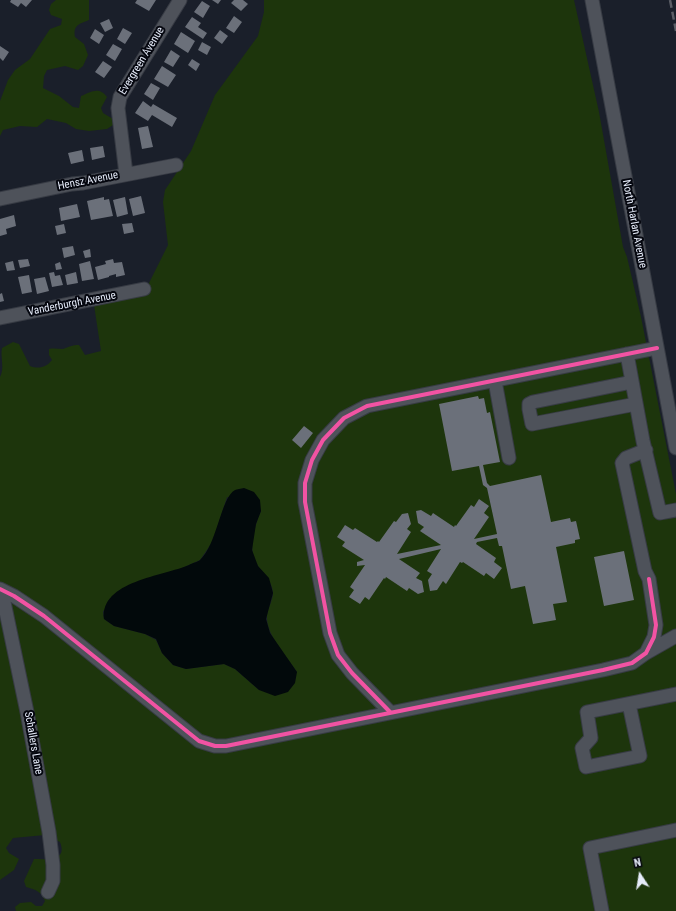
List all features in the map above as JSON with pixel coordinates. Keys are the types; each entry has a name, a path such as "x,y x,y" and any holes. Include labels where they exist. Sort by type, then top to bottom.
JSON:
{"street":[{"name":"Evergreen Avenue","path":"126,174 118,108 120,97 180,0"},
{"name":"North Harlan Avenue","path":"592,0 676,448"},
{"name":"Hensz Avenue","path":"0,199 176,165"},
{"name":"Vanderburgh Avenue","path":"0,318 144,289"},
{"path":"390,712 352,673 338,655 330,633 305,502 305,483 312,460 323,440 344,418 367,406 657,348"},
{"path":"627,354 636,404 660,513 676,510"},
{"path":"494,380 509,458"},
{"path":"632,382 533,402 530,404 529,409 532,424 636,404"},
{"path":"646,450 626,458 622,463 645,571 650,579 656,625 654,637 646,653"},
{"path":"0,588 44,616 199,741 214,746 226,746 603,670 632,663 646,653 676,636"},
{"name":"Schallers Lane","path":"0,596 4,602 27,712 49,832 53,866 53,881 48,892"},
{"path":"629,704 640,756 586,767 582,748 591,738 587,712 676,694"},
{"path":"602,911 590,848 676,830"}],"green space":[{"path":"56,0 89,0 89,20 76,27 75,30 75,37 84,44 88,55 83,66 78,70 65,66 47,70 44,76 43,88 59,96 73,107 79,108 81,96 95,91 101,92 107,97 101,108 103,113 113,119 113,125 107,129 89,131 76,129 66,123 47,119 37,127 20,126 3,130 0,136 0,101 8,80 15,70 30,59 50,29 61,25 62,19 51,15 49,10 51,4"},
{"path":"264,0 574,0 599,112 623,247 627,257 641,317 676,494 676,911 16,911 15,907 20,903 31,902 36,906 42,906 45,901 38,891 26,887 24,881 34,859 50,859 61,853 62,848 60,842 45,835 13,838 6,848 9,853 19,859 14,870 0,880 0,599 7,599 28,613 0,584 0,377 2,370 2,348 13,342 19,344 30,366 36,367 42,367 50,363 52,360 49,355 49,349 63,349 79,345 85,355 101,351 94,305 149,294 148,285 168,245 163,202 165,190 191,151 215,95 258,36 264,12","holes":["227,497 261,511 254,531 252,546 258,566 269,581 273,593 268,609 268,626 279,647 297,672 259,690 235,669 224,664 186,669 173,665 162,653 156,640 145,634 114,626 104,619 103,611 180,569 200,560 213,541"]}],"shaded area":[{"path":"244,488 254,492 260,500 261,511 256,524 252,550 258,566 269,578 273,593 266,619 270,633 297,672 295,683 288,692 275,696 259,690 235,669 224,664 186,669 173,665 162,653 156,639 145,634 114,626 104,619 105,606 112,596 123,588 200,560 211,544 222,511 230,494 235,490"}],"building":[{"path":"11,0 32,0 26,7 21,3 18,7 10,2"},
{"path":"137,0 156,0 149,11 135,3"},
{"path":"212,0 221,0 218,4"},
{"path":"234,0 243,0 248,4 241,11 231,3"},
{"path":"202,1 210,6 203,18 194,12"},
{"path":"234,16 242,22 234,33 226,28"},
{"path":"192,17 201,23 198,27 207,33 203,39 185,27"},
{"path":"109,19 113,28 105,32 100,23"},
{"path":"123,28 132,33 125,44 117,39"},
{"path":"95,29 104,35 99,44 90,38"},
{"path":"220,30 228,36 222,44 214,38"},
{"path":"181,32 195,41 188,53 174,44"},
{"path":"202,42 211,47 207,55 198,50"},
{"path":"113,44 122,49 115,61 106,55"},
{"path":"0,46 9,52 3,61 0,58"},
{"path":"171,50 180,56 173,67 164,62"},
{"path":"192,59 200,64 196,71 188,65"},
{"path":"103,61 112,67 104,78 95,72"},
{"path":"162,66 176,75 168,87 154,79"},
{"path":"151,83 160,88 153,100 144,94"},
{"path":"143,101 151,107 153,104 177,118 172,127 152,115 148,121 135,113"},
{"path":"148,126 153,147 142,149 138,128"},
{"path":"103,146 105,157 92,160 90,148"},
{"path":"82,150 84,161 71,164 68,153"},
{"path":"141,196 145,213 133,216 129,199"},
{"path":"104,197 104,200 109,199 113,216 91,220 87,201"},
{"path":"125,197 128,214 117,217 113,200"},
{"path":"77,204 80,217 61,221 59,208"},
{"path":"14,215 16,226 6,229 7,234 0,236 0,219"},
{"path":"132,223 134,232 124,234 122,224"},
{"path":"64,224 66,233 57,235 55,226"},
{"path":"73,246 75,255 64,258 62,248"},
{"path":"90,249 91,257 85,258 83,251"},
{"path":"28,259 30,266 20,268 18,260"},
{"path":"113,259 114,263 122,262 125,275 116,277 116,274 98,280 95,267 106,264 105,261"},
{"path":"13,261 15,270 7,271 5,263"},
{"path":"90,261 94,279 82,281 79,264"},
{"path":"60,262 62,269 56,270 55,264"},
{"path":"54,272 55,276 60,275 63,285 52,287 49,273"},
{"path":"76,272 78,283 67,285 65,275"},
{"path":"29,275 32,292 22,294 18,277"},
{"path":"45,277 49,291 37,294 34,279"},
{"path":"2,293 4,301 0,302 0,294"},
{"path":"478,396 479,399 484,398 487,413 490,412 500,462 483,465 487,483 490,486 541,475 551,522 570,518 571,522 576,521 580,539 575,540 575,543 556,547 567,602 553,604 556,620 533,624 525,586 511,589 502,546 499,546 497,538 477,542 476,544 496,558 494,562 502,568 494,579 486,573 484,576 463,562 460,562 446,584 443,581 437,590 430,591 428,580 432,574 427,571 441,549 399,559 420,573 416,578 422,581 424,592 418,594 409,588 407,591 386,577 369,600 365,597 360,604 349,597 354,590 350,587 365,565 357,566 357,562 364,560 342,546 345,542 337,537 345,525 353,530 355,528 379,542 394,521 396,522 402,514 408,513 411,524 407,529 411,532 397,554 441,545 420,531 424,527 418,523 416,511 421,510 431,516 433,513 454,527 471,505 474,507 479,499 489,506 484,513 489,517 474,539 497,534 487,488 483,485 479,466 452,471 439,404"},
{"path":"304,426 313,433 301,448 292,440"},
{"path":"624,551 634,600 604,606 594,557"}],"railway":[{"path":"670,0 676,31"}],"cycle path":[{"path":"390,712 352,673 338,655 330,633 305,502 305,483 312,460 323,440 344,418 367,406 657,348"},
{"path":"0,589 14,596 44,616 199,741 215,746 226,746 632,663 646,653 654,637 656,625 649,579"}]}
